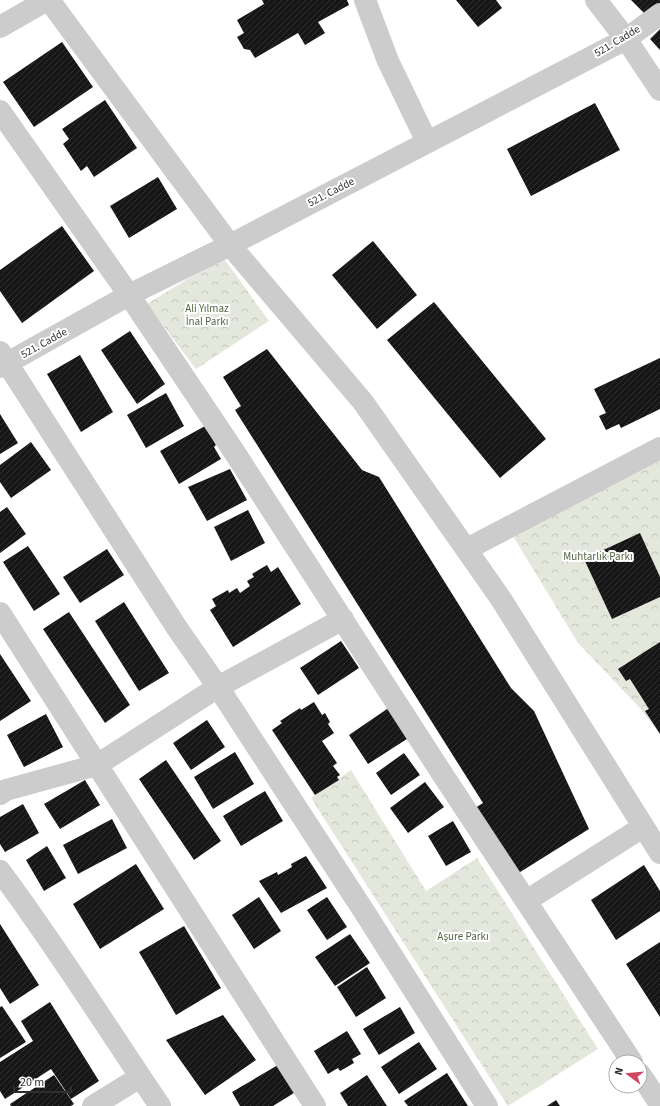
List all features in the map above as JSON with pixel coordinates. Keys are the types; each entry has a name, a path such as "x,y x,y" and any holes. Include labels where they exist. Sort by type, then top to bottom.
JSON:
{"street":[{"path":"0,27 48,0 230,245 363,402 467,549 596,748 660,853"},
{"path":"365,0 388,61 427,142"},
{"path":"596,0 626,39 660,90"},
{"name":"521. Cadde","path":"2,361 129,295 230,245 626,39 660,14"},
{"path":"0,111 129,295 235,453 627,1054"},
{"path":"2,361 177,628 218,687 367,916 487,1106"},
{"path":"467,549 660,448"},
{"path":"0,613 315,1106"},
{"path":"0,794 6,790 97,765 218,687 343,619"},
{"path":"526,901 643,827"},
{"path":"0,871 33,914 160,1106"},
{"path":"93,1106 140,1077"},
{"path":"648,1086 660,1104"}],"green space":[{"name":"Ali Yılmaz İnal Parkı","path":"223,257 269,321 196,369 147,304"},
{"name":"Muhtarlık Parkı","path":"660,455 660,734 638,706 578,643 513,536"},
{"name":"Aşure Parkı","path":"351,770 426,891 477,858 598,1049 508,1106 311,798"}],"building":[{"path":"262,0 347,0 349,5 318,22 325,33 305,45 298,33 255,58 250,50 244,49 237,37 244,33 237,20 264,4"},
{"path":"456,0 496,0 502,8 478,27"},
{"path":"631,0 660,0 660,4 648,17"},
{"path":"660,29 660,50 650,39"},
{"path":"62,42 93,87 34,127 3,82"},
{"path":"105,100 137,148 94,177 87,166 81,171 63,144 69,139 62,129"},
{"path":"595,103 620,150 531,196 507,149"},
{"path":"158,177 177,209 129,238 110,206"},
{"path":"62,226 94,271 22,323 0,291 0,270"},
{"path":"373,241 417,295 377,329 332,275"},
{"path":"434,302 546,439 500,478 387,340"},
{"path":"130,331 165,384 137,404 101,350"},
{"path":"267,349 362,470 379,477 511,688 534,711 589,829 517,874 475,808 483,803 235,410 241,406 223,377"},
{"path":"80,355 113,412 81,432 47,374"},
{"path":"660,358 660,409 621,428 619,424 606,430 599,416 606,413 594,389"},
{"path":"166,393 184,426 146,448 127,415"},
{"path":"0,414 18,443 0,454"},
{"path":"205,426 216,445 214,447 221,459 179,484 160,451"},
{"path":"31,442 51,470 11,498 0,482 0,465"},
{"path":"230,469 247,500 207,521 188,487"},
{"path":"7,507 26,534 0,553 0,512"},
{"path":"248,510 265,543 231,561 214,527"},
{"path":"640,533 660,577 660,597 612,619 584,559"},
{"path":"28,546 60,594 34,611 3,562"},
{"path":"107,549 124,575 80,603 63,577"},
{"path":"267,565 271,572 278,567 301,604 233,647 210,610 216,606 212,599 228,590 229,593 237,588 240,593 250,586 247,581 254,577 252,574"},
{"path":"124,602 169,673 139,691 95,621"},
{"path":"69,612 130,705 105,723 43,629"},
{"path":"341,641 359,668 318,695 300,668"},
{"path":"660,642 660,734 645,711 649,709 630,679 626,681 618,669"},
{"path":"0,654 31,701 0,721"},
{"path":"314,702 322,715 325,713 330,722 328,724 334,733 322,741 337,763 333,766 340,775 337,777 339,780 315,795 272,730 282,723 280,721 300,708 301,710"},
{"path":"390,707 410,737 368,764 349,735"},
{"path":"46,714 63,747 24,767 7,735"},
{"path":"207,720 225,747 191,770 173,743"},
{"path":"235,752 254,784 213,809 194,777"},
{"path":"404,753 420,775 391,795 376,773"},
{"path":"166,760 221,841 194,860 139,779"},
{"path":"85,780 100,805 60,829 44,804"},
{"path":"425,782 444,807 408,833 390,808"},
{"path":"265,791 283,821 241,846 223,816"},
{"path":"23,804 39,833 5,852 0,844 0,817"},
{"path":"112,819 127,848 78,874 63,845"},
{"path":"453,821 471,852 446,866 428,836"},
{"path":"47,846 66,878 44,891 26,860"},
{"path":"306,856 327,888 281,913 259,881 277,872 278,875 292,867 291,864"},
{"path":"136,864 164,909 100,949 73,904"},
{"path":"644,865 660,891 660,911 616,940 591,900"},
{"path":"259,897 281,931 254,949 232,915"},
{"path":"327,897 347,927 327,940 307,910"},
{"path":"0,924 39,985 10,1004 0,988"},
{"path":"184,926 221,988 176,1015 139,952"},
{"path":"350,934 370,963 335,986 315,957"},
{"path":"660,942 660,1017 626,964"},
{"path":"367,967 386,998 356,1017 337,987"},
{"path":"50,1002 99,1081 71,1099 51,1069 5,1099 0,1091 0,1062 33,1041 21,1021"},
{"path":"2,1006 26,1042 0,1058 0,1007"},
{"path":"400,1007 415,1033 379,1055 363,1029"},
{"path":"223,1015 256,1060 205,1095 166,1040"},
{"path":"347,1031 361,1054 352,1059 354,1063 340,1071 338,1068 328,1074 314,1051"},
{"path":"419,1042 437,1069 399,1094 381,1067"},
{"path":"278,1065 294,1093 273,1106 240,1106 232,1092"},
{"path":"447,1073 468,1106 408,1106 404,1101"},
{"path":"54,1075 74,1104 71,1106 11,1106 10,1104"},
{"path":"367,1075 387,1106 348,1106 340,1093"},
{"path":"556,1100 560,1106 547,1106"}]}
